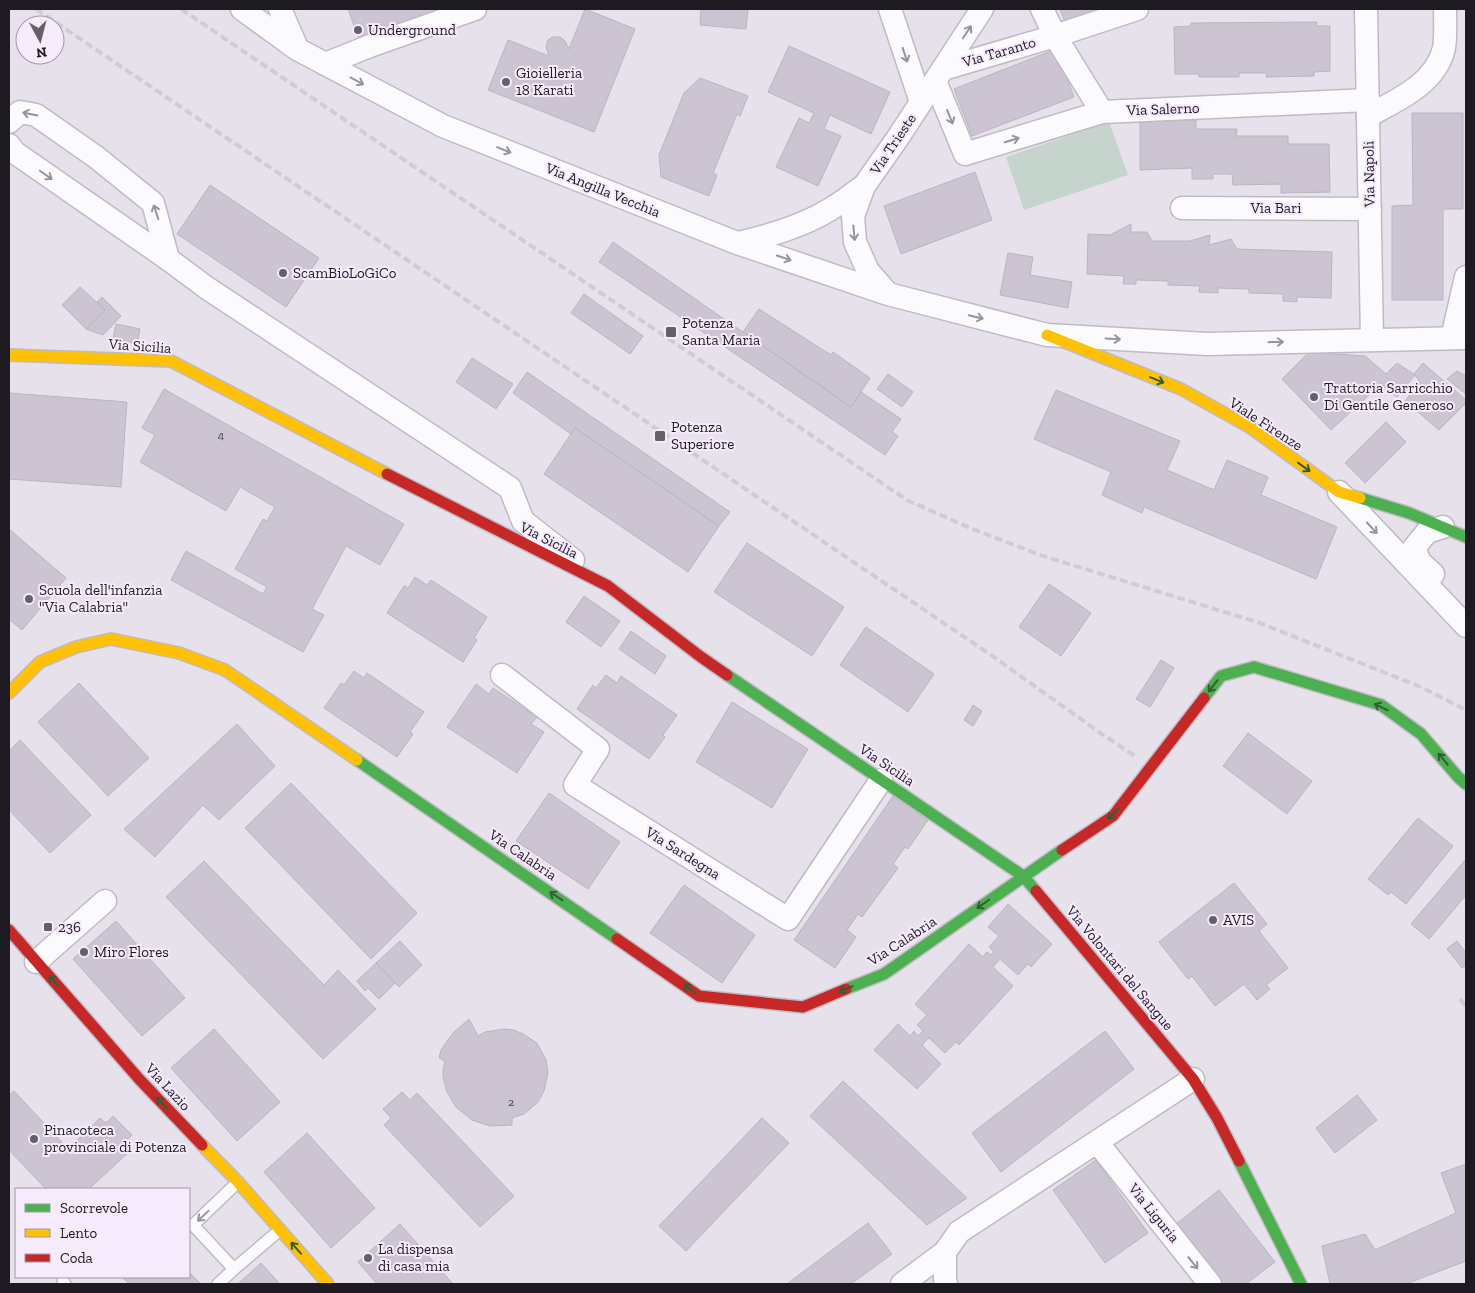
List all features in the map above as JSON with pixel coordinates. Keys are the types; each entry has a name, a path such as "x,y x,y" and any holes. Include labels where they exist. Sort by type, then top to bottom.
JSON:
{"street":[{"name":"Via Angilla Vecchia","path":"242,9 297,49 443,126 737,243 888,294 1047,335 1207,344 1459,338"},
{"path":"280,9 297,49"},
{"path":"325,64 475,9"},
{"path":"890,9 921,102"},
{"name":"Via Trieste","path":"864,186 982,9"},
{"name":"Via Taranto","path":"1042,9 1055,36 1102,112"},
{"path":"1055,36 1137,9"},
{"name":"Via Napoli","path":"1366,9 1372,340"},
{"name":"Via Salerno","path":"939,75 965,154 1102,112 1368,108 1409,93 1434,72 1444,48 1445,9"},
{"name":"Via Taranto","path":"939,75 1055,36"},
{"path":"9,122 20,112 36,115 96,157 153,203 168,259"},
{"path":"9,144 14,152 207,288 510,488 523,521 608,586"},
{"path":"737,243 766,237 804,223 828,211 864,186"},
{"path":"864,186 853,216 855,242 868,271 888,294"},
{"name":"Via Bari","path":"1182,208 1370,209"},
{"path":"1459,338 1466,277"},
{"name":"Viale Firenze","path":"1047,335 1181,389 1251,428 1339,492 1409,513 1466,537"},
{"name":"Via Sicilia","path":"9,354 171,361 438,501 608,586 701,657 1023,876"},
{"path":"1339,492 1466,626"},
{"path":"1443,527 1427,532 1414,548 1420,562 1466,606"},
{"name":"Via Calabria","path":"9,693 40,662 76,647 111,639 179,653 225,670 567,903 699,996 803,1007 884,974 1023,876 1113,816 1221,676 1254,667 1380,705 1421,734 1466,784"},
{"name":"Via Sardegna","path":"502,675 598,749 575,785 788,919 881,780"},
{"name":"Via Volontari del Sangue","path":"1023,876 1193,1080 1217,1118 1297,1279"},
{"path":"36,962 105,902"},
{"name":"Via Lazio","path":"9,930 140,1080 238,1182 328,1284"},
{"path":"902,1284 945,1252 960,1232 1193,1080"},
{"name":"Via Liguria","path":"1097,1142 1210,1284"},
{"path":"945,1252 946,1284"}],"lane":[{"path":"234,1269 193,1225 238,1182"},
{"path":"218,1284 280,1230"}],"shaded area":[{"path":"1109,122 1128,175 1024,210 1006,157"}],"building":[{"path":"348,9 452,9 360,42"},
{"path":"585,9 635,29 594,132 488,90 508,40 549,56 546,47 548,40 553,37 560,37 565,41 569,49"},
{"path":"701,9 748,9 746,29 700,25"},
{"path":"1060,9 1100,9 1065,22"},
{"path":"1317,22 1316,26 1330,26 1330,71 1314,72 1314,76 1266,77 1267,73 1239,73 1239,77 1199,77 1199,74 1175,74 1174,27 1190,26 1191,23"},
{"path":"789,46 890,92 871,134 830,115 824,129 841,136 818,186 776,167 799,118 809,123 814,113 768,92"},
{"path":"1056,49 1074,97 972,136 954,89"},
{"path":"700,78 748,96 740,116 737,114 713,173 717,175 709,196 661,177 659,155 684,93"},
{"path":"1412,113 1463,113 1463,209 1443,209 1443,300 1392,300 1392,206 1413,205"},
{"path":"1196,120 1196,129 1237,129 1236,136 1288,136 1288,144 1329,144 1330,192 1281,193 1281,184 1233,185 1232,174 1213,174 1213,179 1192,179 1192,168 1140,170 1140,121"},
{"path":"975,172 992,220 901,254 884,206"},
{"path":"210,185 319,258 286,307 177,234"},
{"path":"1131,224 1131,232 1147,232 1152,241 1190,241 1210,235 1209,245 1231,239 1237,249 1332,252 1331,298 1297,297 1297,302 1283,301 1283,294 1249,293 1249,289 1218,288 1218,293 1199,292 1200,286 1168,285 1168,281 1136,280 1136,284 1123,284 1124,276 1087,274 1088,234 1110,235"},
{"path":"613,242 851,407 861,392 901,419 892,432 898,436 885,455 599,262"},
{"path":"1008,253 1033,257 1030,275 1072,282 1068,308 1000,295"},
{"path":"80,287 105,310 86,329 62,305"},
{"path":"584,294 643,336 630,354 571,313"},
{"path":"102,297 121,316 103,335 86,329 105,310 97,302"},
{"path":"759,309 831,355 833,352 870,378 851,407 743,332"},
{"path":"116,324 140,329 137,344 113,339"},
{"path":"1309,352 1365,356 1386,374 1397,363 1415,375 1397,397 1381,384 1331,430 1282,379"},
{"path":"472,358 513,384 496,409 456,382"},
{"path":"1423,363 1466,400 1466,403 1439,430 1405,401 1420,382 1414,374"},
{"path":"1457,371 1466,376 1466,394 1447,379"},
{"path":"527,372 730,512 719,526 575,428 571,434 513,393"},
{"path":"888,374 913,392 902,407 877,389"},
{"path":"164,389 404,524 380,565 346,546 312,609 324,615 303,652 171,580 186,551 263,594 267,587 235,569 263,519 267,521 275,507 240,487 226,511 140,462 155,435 142,428"},
{"path":"1056,390 1180,441 1167,470 1214,490 1227,460 1268,477 1261,495 1337,527 1316,579 1144,507 1142,513 1102,495 1111,472 1034,439"},
{"path":"9,393 127,402 121,487 9,479"},
{"path":"1386,422 1406,442 1365,483 1345,463"},
{"path":"575,428 719,526 688,572 544,474"},
{"name":"Scuola dell'infanzia \"Via Calabria\"","path":"9,529 66,578 22,630 9,619"},
{"path":"747,543 844,607 812,656 714,592"},
{"path":"415,577 427,585 431,580 487,617 474,638 477,640 463,662 387,613 404,586 408,588"},
{"path":"1049,584 1091,613 1061,656 1019,627"},
{"path":"584,596 620,621 601,647 566,622"},
{"path":"866,627 934,674 908,712 840,665"},
{"path":"631,631 666,656 655,674 619,649"},
{"path":"1161,660 1174,668 1150,707 1136,699"},
{"path":"354,671 364,678 367,673 424,712 410,732 413,734 397,757 324,708 341,683 344,685"},
{"path":"606,675 617,683 621,676 677,715 663,735 665,737 649,759 577,709 593,685 596,688"},
{"path":"79,683 149,758 108,796 38,722"},
{"path":"476,684 489,694 493,688 537,717 531,724 544,732 517,773 447,727"},
{"path":"732,702 808,749 772,808 696,762"},
{"path":"973,705 982,711 973,726 964,720"},
{"path":"237,724 275,766 219,820 203,805 155,857 124,829"},
{"path":"1248,733 1312,781 1287,814 1223,766"},
{"path":"20,740 91,815 50,853 9,810 9,751"},
{"path":"291,783 417,913 371,959 245,828"},
{"path":"549,793 620,842 588,889 516,841"},
{"path":"893,796 928,820 908,849 905,847 893,864 898,868 862,917 858,914 847,930 856,937 835,968 794,940"},
{"path":"1418,818 1453,846 1406,904 1391,892 1388,895 1368,879"},
{"path":"1466,859 1466,895 1429,939 1411,924"},
{"path":"204,861 324,985 338,970 376,1009 323,1059 166,897"},
{"path":"1234,883 1267,924 1259,931 1288,968 1266,985 1270,989 1257,1000 1244,984 1215,1006 1192,976 1188,979 1159,942"},
{"path":"684,885 755,935 722,983 650,933"},
{"path":"1008,904 1052,944 1031,967 1028,964 1018,975 1000,959 993,967 1013,986 959,1045 956,1042 945,1053 929,1038 922,1045 941,1064 917,1089 874,1050 898,1024 910,1036 914,1031 918,1036 923,1031 917,1025 927,1015 915,1004 969,944 983,957 987,952 991,955 994,952 989,947 999,936 988,927"},
{"path":"116,921 185,998 142,1036 73,959"},
{"path":"400,941 422,965 399,987 376,963"},
{"path":"1457,941 1466,953 1466,965 1462,968 1447,949"},
{"path":"376,963 395,983 379,999 368,988 365,991 357,981"},
{"path":"469,1019 478,1036 485,1032 504,1029 514,1030 523,1034 537,1043 546,1060 548,1072 544,1091 538,1102 530,1109 524,1114 512,1118 512,1125 490,1126 472,1120 456,1107 447,1092 443,1077 445,1061 439,1058 441,1050 453,1033"},
{"path":"214,1029 280,1102 237,1141 171,1068"},
{"path":"1105,1031 1134,1069 1001,1172 972,1133"},
{"path":"843,1081 967,1198 927,1225 810,1116"},
{"name":"Pinacoteca provinciale di Potenza","path":"14,1091 68,1149 100,1118 106,1123 113,1116 132,1135 124,1143 131,1150 90,1188 45,1188 9,1150 9,1095"},
{"path":"402,1092 410,1100 417,1093 514,1196 480,1227 384,1125 391,1118 383,1109"},
{"path":"1357,1095 1377,1120 1335,1153 1316,1128"},
{"path":"762,1118 789,1143 686,1251 659,1226"},
{"path":"307,1133 375,1208 331,1248 264,1172"},
{"path":"1096,1160 1148,1233 1105,1263 1053,1190"},
{"path":"1466,1164 1466,1261 1406,1284 1330,1284 1322,1246 1365,1234 1375,1250 1456,1213 1441,1173"},
{"path":"1219,1190 1275,1262 1246,1284 1223,1284 1176,1224"},
{"path":"868,1223 892,1254 851,1284 787,1284"},
{"path":"400,1224 453,1284 377,1284 358,1262"},
{"path":"261,1263 280,1284 238,1284 240,1282"},
{"path":"190,1273 201,1284 129,1284 123,1278 190,1278"}],"railway":[{"path":"36,9 991,655 1135,756"},
{"path":"181,9 907,500 970,528 1043,556 1257,622 1421,687 1466,710"},
{"path":"1460,999 1466,1006"}],"traffic: fast":[{"path":"1360,498 1409,513 1466,537"},
{"path":"1204,698 1221,676 1254,667 1381,705 1421,734 1466,784"},
{"path":"727,675 1023,876 1036,891"},
{"path":"357,760 617,939"},
{"path":"846,989 884,974 1062,850"},
{"path":"1239,1161 1301,1284"}],"traffic: slow":[{"path":"1047,335 1181,389 1251,428 1339,492 1360,498"},
{"path":"9,355 171,361 387,474"},
{"path":"9,693 40,662 76,647 111,639 179,653 225,670 357,760"},
{"path":"202,1145 238,1182 328,1284"}],"traffic: jam":[{"path":"387,474 608,586 727,675"},
{"path":"1062,850 1113,816 1204,698"},
{"path":"1036,891 1193,1079 1217,1118 1239,1161"},
{"path":"9,930 140,1080 202,1145"},
{"path":"617,939 699,996 803,1007 846,989"}],"place":[{"name":"Underground","path":"358,30"},
{"name":"Gioielleria 18 Karati","path":"506,82"},
{"name":"ScamBioLoGiCo","path":"283,273"},
{"name":"Potenza Santa Maria","path":"671,332"},
{"name":"Trattoria Sarricchio Di Gentile Generoso","path":"1314,397"},
{"name":"Potenza Superiore","path":"660,436"},
{"name":"Scuola dell'infanzia \"Via Calabria\"","path":"29,599"},
{"name":"AVIS","path":"1213,920"},
{"name":"236","path":"48,927"},
{"name":"Miro Flores","path":"84,952"},
{"name":"Pinacoteca provinciale di Potenza","path":"34,1139"},
{"name":"La dispensa di casa mia","path":"368,1258"}]}
